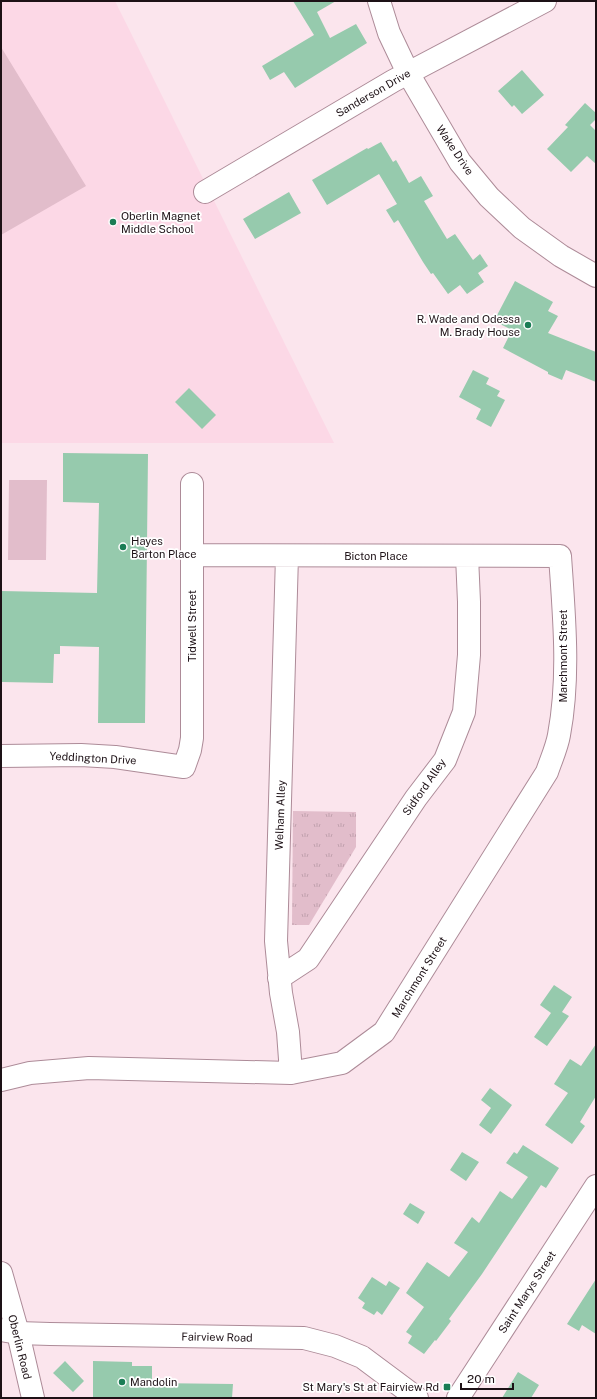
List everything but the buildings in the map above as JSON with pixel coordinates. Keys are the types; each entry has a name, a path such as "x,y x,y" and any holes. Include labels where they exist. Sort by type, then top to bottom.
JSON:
{"street":[{"name":"Wake Drive","path":"379,1 389,32 408,73 460,162 489,197 522,228 561,256 596,276"},
{"name":"Sanderson Drive","path":"205,192 408,73 545,1"},
{"name":"Tidwell Street","path":"184,767 190,750 192,738 192,484"},
{"name":"Bicton Place","path":"192,555 560,556"},
{"name":"Welham Alley","path":"287,556 276,941 279,978 288,1032 291,1073"},
{"name":"Sidford Alley","path":"279,978 308,959 416,798 445,760 464,712 469,655 467,556"},
{"name":"Marchmont Street","path":"1,1080 30,1073 89,1068 291,1073 342,1063 384,1032 547,772 559,736 565,691 565,633 560,556"},
{"name":"Yeddington Drive","path":"1,756 81,755 115,757 184,767"},
{"name":"Saint Marys Street","path":"458,1398 596,1186"},
{"name":"Oberlin Road","path":"1,1273 10,1331 32,1398"},
{"name":"Fairview Road","path":"10,1331 50,1334 304,1338 335,1346 362,1357 417,1398"}],"shaded area":[{"name":"Oberlin Magnet Middle School","path":"1,1 115,1 334,443 1,443"}],"green space":[{"path":"1,47 86,186 1,235"},
{"path":"9,480 47,480 46,560 8,560"},
{"path":"293,811 356,812 356,847 309,925 292,925"}],"place":[{"name":"Oberlin Magnet Middle School","path":"113,222"},
{"name":"R. Wade and Odessa M. Brady House","path":"528,325"},
{"name":"Hayes Barton Place","path":"123,547"},
{"name":"Mandolin","path":"122,1382"},
{"name":"St Mary's St at Fairview Rd","path":"447,1387"}]}
